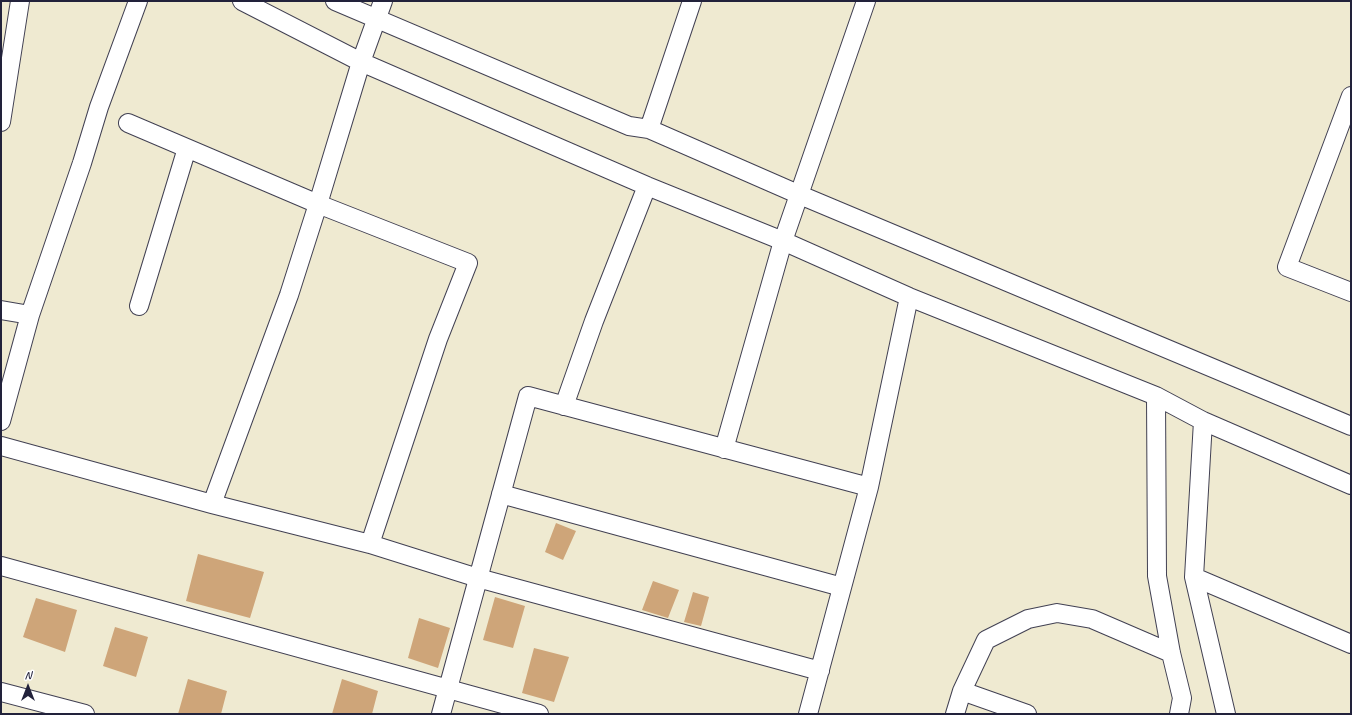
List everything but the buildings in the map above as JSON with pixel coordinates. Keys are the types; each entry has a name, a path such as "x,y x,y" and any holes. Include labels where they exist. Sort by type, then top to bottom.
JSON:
{"street":[{"path":"1,122 20,1"},
{"path":"1,421 30,315 80,170 99,107 138,1"},
{"path":"242,1 361,62 647,186 783,241 909,297 1156,396 1203,421 1351,485"},
{"path":"335,1 629,126 649,129 800,195 1351,426"},
{"path":"212,504 288,295 318,204 361,62 383,1"},
{"path":"649,129 692,1"},
{"path":"724,448 783,241 866,1"},
{"path":"1351,96 1287,268 1351,292"},
{"path":"128,123 318,204 468,263 438,339 370,544"},
{"path":"139,306 187,148"},
{"path":"564,406 594,321 647,186"},
{"path":"808,714 869,487 909,297"},
{"path":"1,310 30,315"},
{"path":"440,714 528,396 869,487"},
{"path":"1156,396 1157,576 1171,653 1182,698 1179,714"},
{"path":"1203,421 1194,577 1226,714"},
{"path":"1,446 212,504 370,544 478,578 820,671"},
{"path":"501,494 842,587"},
{"path":"1,566 539,714"},
{"path":"1194,577 1351,644"},
{"path":"955,714 962,691 986,640 1028,619 1057,613 1092,619 1171,653"},
{"path":"962,691 1027,714"},
{"path":"1,692 85,714"}]}
